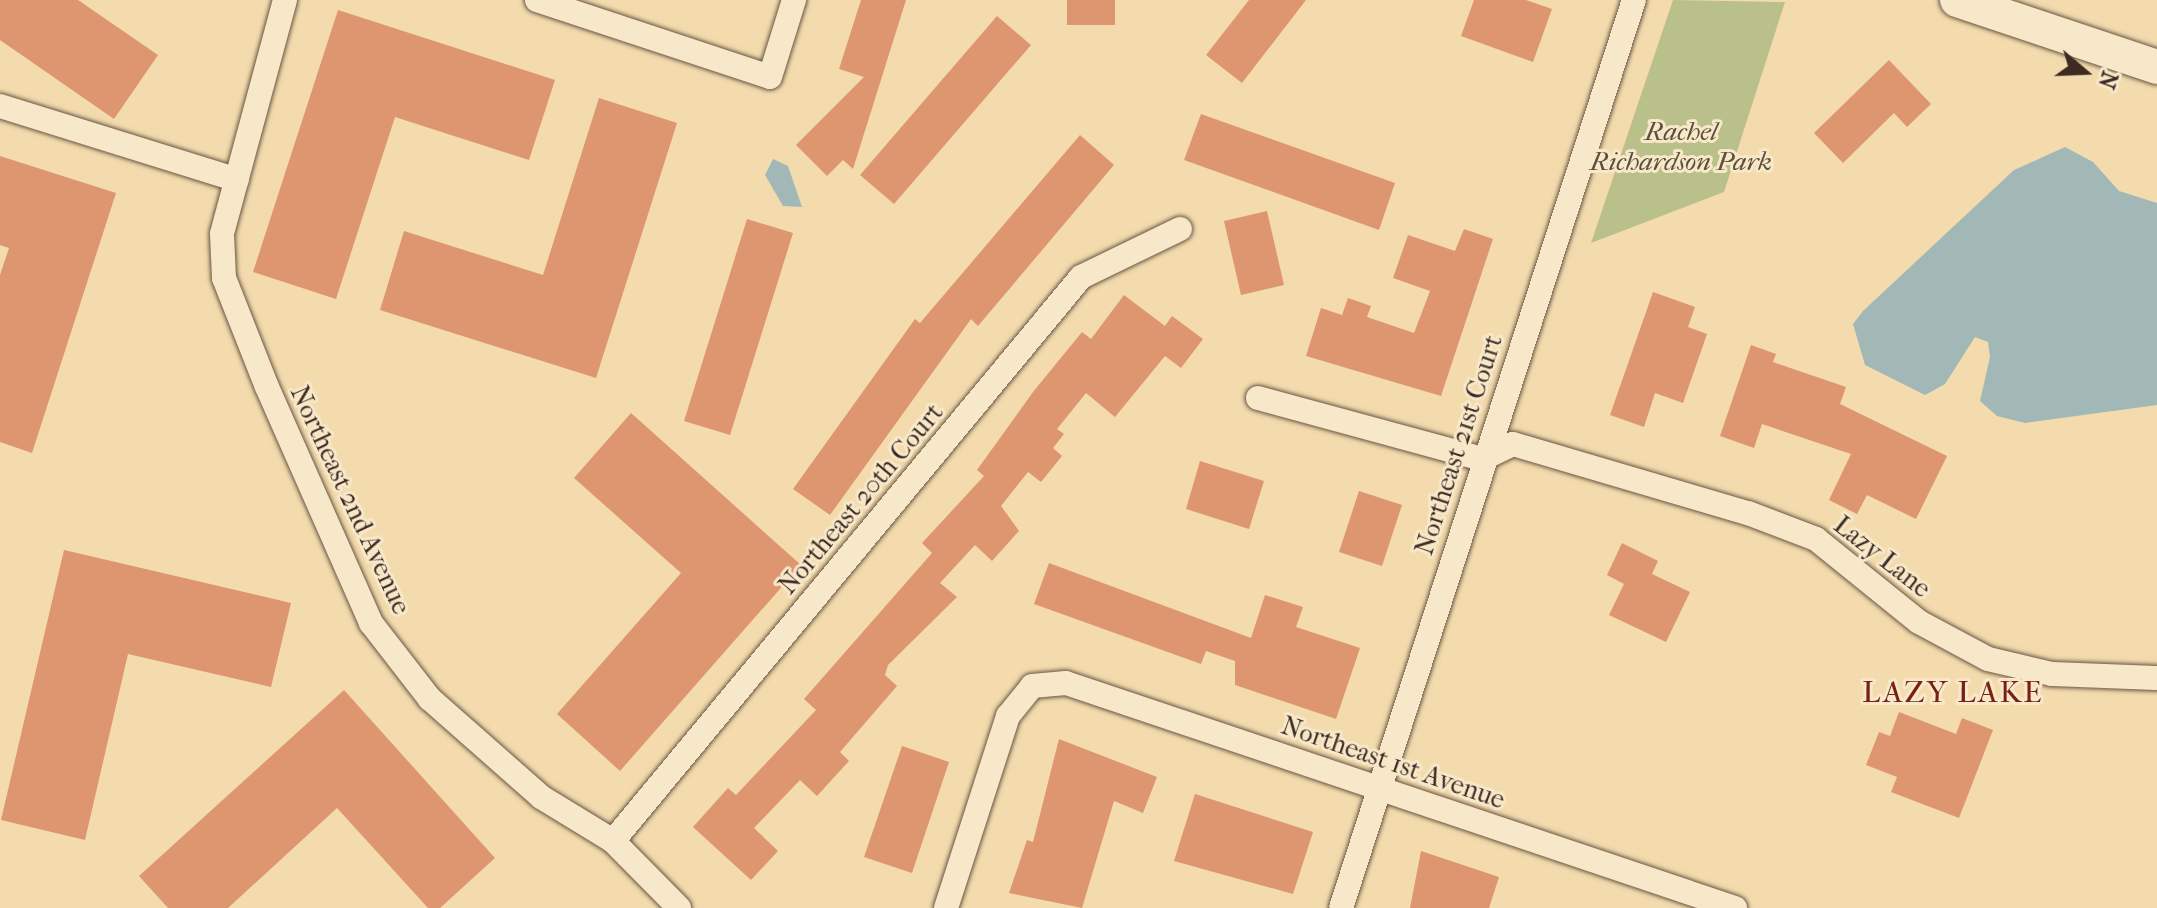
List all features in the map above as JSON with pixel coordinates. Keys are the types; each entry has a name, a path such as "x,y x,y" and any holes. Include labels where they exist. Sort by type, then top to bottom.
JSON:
{"main road":[{"path":"1972,2 2157,67"}],"street":[{"path":"0,106 237,180 285,0"},
{"path":"537,0 770,77 794,0"},
{"name":"Northeast 21st Court","path":"1341,908 1482,459 1634,0"},
{"name":"Northeast 2nd Avenue","path":"237,180 222,234 224,278 371,623 430,699 493,759 613,841 679,908"},
{"name":"Northeast 20th Court","path":"613,841 1081,277 1180,229"},
{"path":"1258,398 1482,459"},
{"name":"Lazy Lane","path":"1482,459 1513,444 1793,528 1839,553 1919,622 2010,666 2157,678"},
{"name":"Northeast 1st Avenue","path":"946,908 1008,716 1032,686 1066,683 1735,908"}],"green space":[{"name":"Rachel Richardson Park","path":"1673,0 1785,2 1724,192 1591,243"}],"water":[{"path":"2065,147 2093,162 2119,191 2157,203 2157,405 2025,423 1997,416 1980,401 1990,357 1988,342 1975,337 1945,384 1925,395 1865,365 1853,324 1863,311 2014,170"},
{"path":"773,159 788,166 802,207 783,206 765,175"}],"building":[{"path":"0,0 78,0 158,55 114,119 0,40"},
{"path":"861,0 906,0 853,169 843,160 827,176 796,145 864,77 839,69"},
{"path":"1067,0 1115,0 1115,25 1067,25"},
{"path":"1249,0 1306,0 1242,83 1206,55"},
{"path":"1474,0 1526,0 1552,9 1533,62 1461,36"},
{"path":"338,10 555,80 529,160 395,117 336,299 253,272"},
{"path":"997,16 1031,45 894,204 860,175"},
{"path":"1889,60 1931,104 1907,127 1894,113 1843,163 1814,133"},
{"path":"599,98 677,123 596,378 380,310 404,231 543,275"},
{"path":"1201,114 1395,183 1379,230 1184,160"},
{"path":"1080,135 1114,165 978,326 971,319 830,515 793,489 915,319 920,323"},
{"path":"0,156 116,193 32,453 0,442 0,275 9,248 0,245"},
{"path":"1267,211 1284,285 1241,295 1224,221"},
{"path":"747,219 793,233 730,435 684,421"},
{"path":"1464,229 1493,239 1441,396 1306,356 1321,308 1342,315 1348,298 1371,306 1367,317 1414,333 1430,291 1393,278 1408,235 1455,251"},
{"path":"1653,292 1695,307 1688,327 1707,334 1683,403 1655,393 1644,427 1610,415"},
{"path":"1124,295 1165,326 1172,316 1203,339 1181,368 1165,356 1115,417 1086,393 1057,429 1064,434 1053,448 1062,456 1041,482 1028,472 1001,506 1019,531 992,561 975,545 940,583 957,597 888,665 885,675 897,686 840,752 849,761 817,796 800,780 754,828 778,851 751,880 693,827 728,788 736,795 816,710 804,699 932,553 922,543 984,476 977,470 1033,392 1082,332 1091,339"},
{"path":"1751,345 1776,354 1773,362 1846,387 1840,404 1947,456 1916,519 1867,495 1857,514 1829,500 1851,454 1762,424 1754,448 1720,436"},
{"path":"631,413 801,565 620,771 557,714 681,573 574,478"},
{"path":"1200,461 1264,481 1249,529 1186,509"},
{"path":"1359,491 1402,505 1382,566 1339,552"},
{"path":"1622,543 1658,561 1652,574 1690,592 1666,642 1609,615 1624,584 1607,575"},
{"path":"64,550 291,603 271,687 128,654 85,840 1,820"},
{"path":"1049,563 1251,638 1265,595 1303,607 1296,627 1360,648 1336,719 1235,685 1235,661 1206,651 1201,664 1034,604"},
{"path":"344,690 495,858 440,908 428,908 337,808 228,908 168,908 139,876"},
{"path":"1899,712 1956,734 1962,718 1993,730 1959,818 1891,792 1897,777 1866,765 1879,732 1890,736"},
{"path":"1059,739 1157,777 1143,813 1114,801 1082,908 1009,893 1027,840 1033,842"},
{"path":"902,746 949,762 912,873 864,857"},
{"path":"1195,794 1313,832 1293,894 1174,861"},
{"path":"1421,851 1499,877 1489,908 1410,908"}],"district":[{"name":"LAZY LAKE","path":"1953,693"}]}
